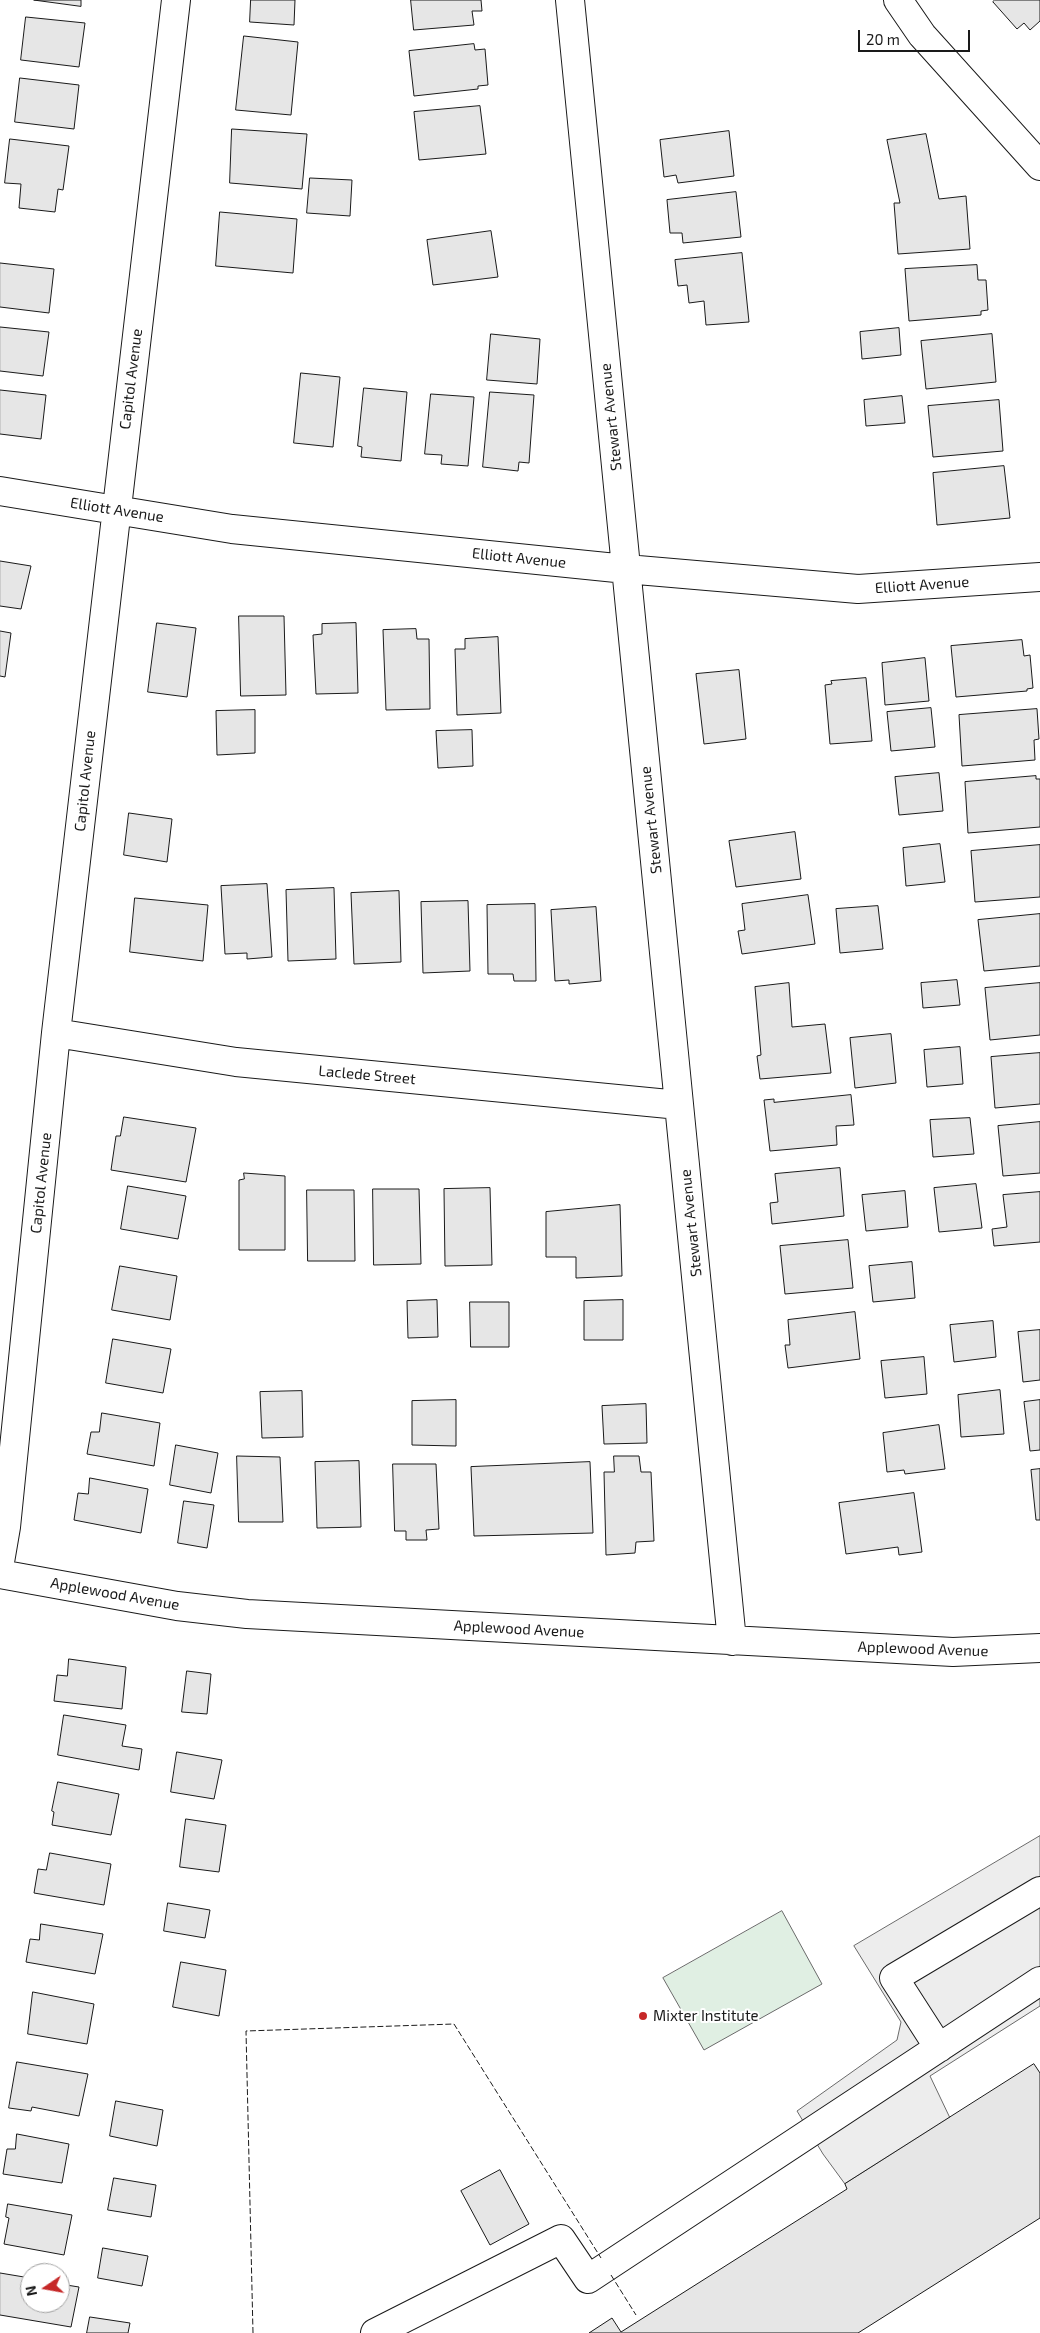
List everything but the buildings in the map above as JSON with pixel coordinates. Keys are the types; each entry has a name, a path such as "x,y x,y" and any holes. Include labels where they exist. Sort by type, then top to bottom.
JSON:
{"street":[{"name":"Capitol Avenue","path":"0,1562 6,1527 56,1033 115,509 176,0"},
{"name":"Stewart Avenue","path":"570,0 732,1641"},
{"path":"898,0 922,35 1040,166"},
{"name":"Elliott Avenue","path":"0,491 232,530 626,569 858,589 1040,577"},
{"name":"Laclede Street","path":"56,1033 236,1062 679,1105"},
{"name":"Applewood Avenue","path":"0,1574 177,1606 247,1614 952,1652 1040,1648"},
{"path":"939,2048 894,1978 1040,1891"},
{"path":"376,2333 561,2240 588,2280 1040,1980"}],"green space":[{"path":"782,1911 822,1984 704,2050 663,1978"}],"shaded area":[{"path":"1040,1836 1040,2006 930,2076 950,2118 845,2184 823,2154 797,2111 897,2040 901,2022 854,1946"}],"fence":[{"path":"253,2333 246,2031 454,2024 601,2258"},
{"path":"611,2275 636,2315"}],"place":[{"name":"Mixter Institute","path":"643,2016"}]}
